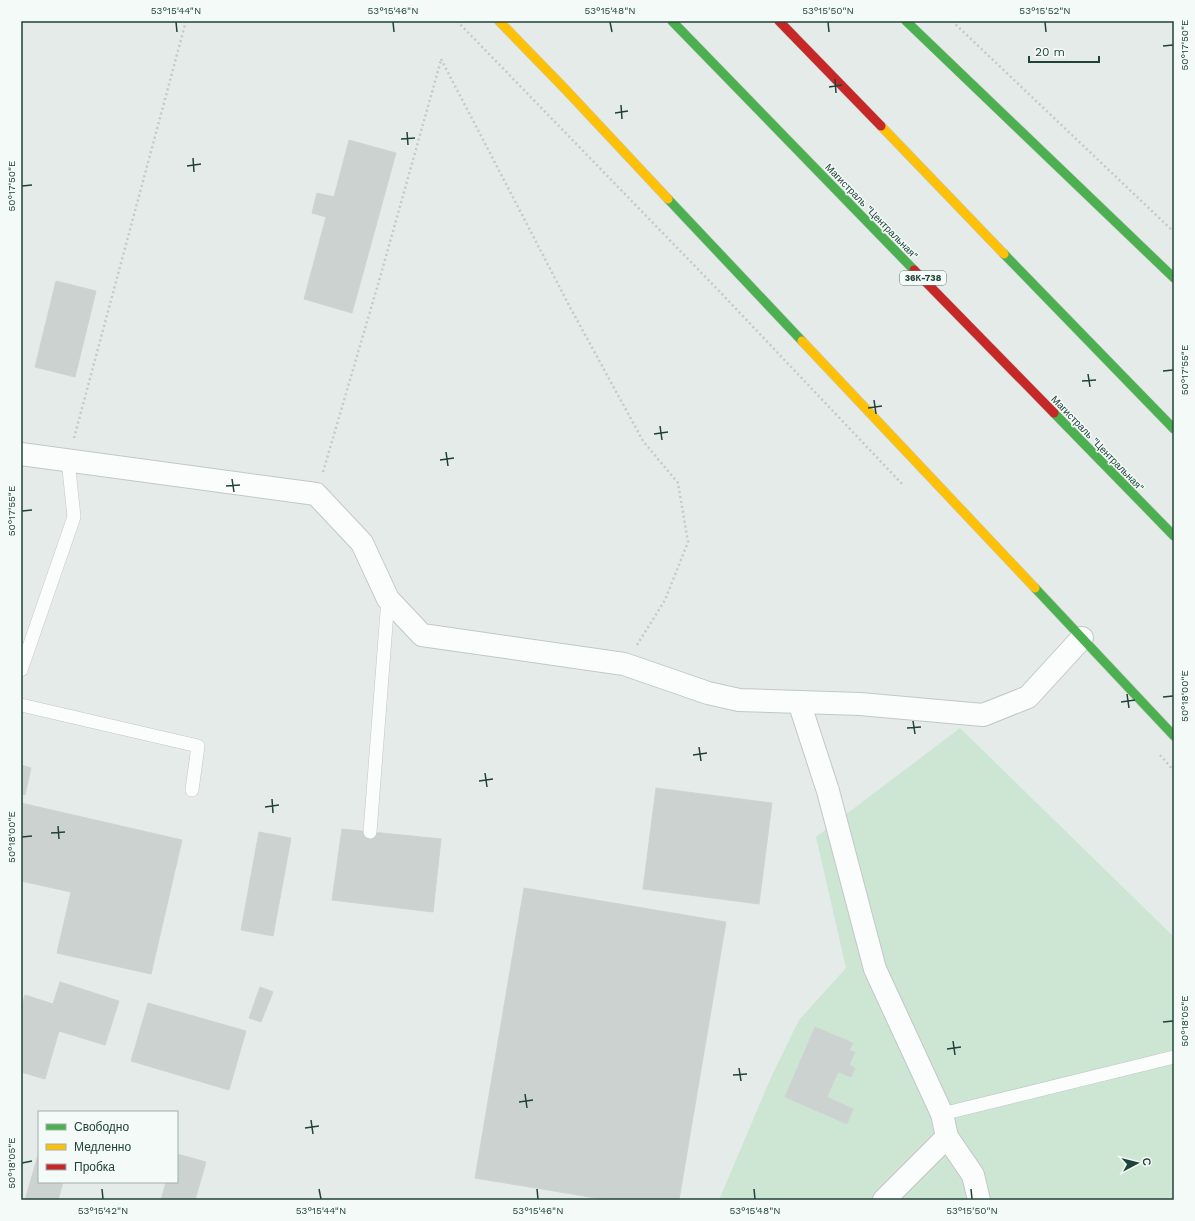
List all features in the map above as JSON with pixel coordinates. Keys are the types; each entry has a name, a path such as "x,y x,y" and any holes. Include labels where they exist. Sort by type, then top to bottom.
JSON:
{"main road":[{"path":"499,21 566,90 1174,736"},
{"name":"Магистраль \"Центральная\"","path":"672,21 1174,536"},
{"path":"780,21 1174,429"},
{"path":"906,21 1174,278"}],"street":[{"path":"21,454 316,494 362,543 388,599 422,635 624,664 708,693 739,700 860,704 983,715 1028,697 1082,638"},
{"path":"799,702 828,791 875,969 942,1114 947,1137 973,1175 978,1200"},
{"path":"884,1200 947,1137"}],"lane":[{"path":"21,670 74,517 68,460"},
{"path":"370,832 388,599"},
{"path":"21,705 198,746 192,790"},
{"path":"942,1114 1174,1058"}],"path":[{"path":"68,460 186,21"},
{"path":"457,21 721,293 907,488"},
{"path":"952,21 1174,232"},
{"path":"316,494 381,274 441,59 571,309 643,441 678,483 688,542 665,600 624,664"},
{"path":"1158,753 1174,771"}],"green space":[{"path":"960,728 1174,937 1174,1200 719,1200 772,1075 799,1020 846,968 816,837"}],"building":[{"path":"349,140 396,153 352,313 304,299 326,217 312,213 317,193 334,197"},
{"path":"56,281 96,291 75,377 35,367"},
{"path":"21,765 31,768 25,795 21,794"},
{"path":"656,788 772,803 759,904 643,889"},
{"path":"21,803 182,840 151,974 57,953 71,892 21,881"},
{"path":"342,829 441,839 433,912 332,900"},
{"path":"259,832 291,838 273,936 241,930"},
{"path":"524,888 726,922 679,1200 608,1200 475,1178"},
{"path":"60,982 119,1001 105,1045 59,1031 45,1079 21,1072 21,1009 25,995 53,1004"},
{"path":"260,987 273,992 261,1022 249,1018"},
{"path":"148,1003 246,1031 229,1090 131,1061"},
{"path":"815,1027 853,1043 849,1050 855,1052 849,1065 855,1068 851,1077 838,1072 827,1097 853,1109 847,1124 785,1097"},
{"path":"178,1154 206,1162 195,1200 161,1200 166,1183 178,1183"},
{"path":"38,1155 38,1183 63,1183 58,1200 25,1200"}],"traffic: fast":[{"path":"672,21 914,270"},
{"path":"906,21 1174,278"},
{"path":"668,199 802,341"},
{"path":"1004,254 1174,429"},
{"path":"1054,413 1174,536"},
{"path":"1035,588 1174,736"}],"traffic: slow":[{"path":"499,21 668,199"},
{"path":"881,126 1004,254"},
{"path":"802,341 1035,588"}],"traffic: jam":[{"path":"779,21 881,126"},
{"path":"914,270 1054,413"}]}
